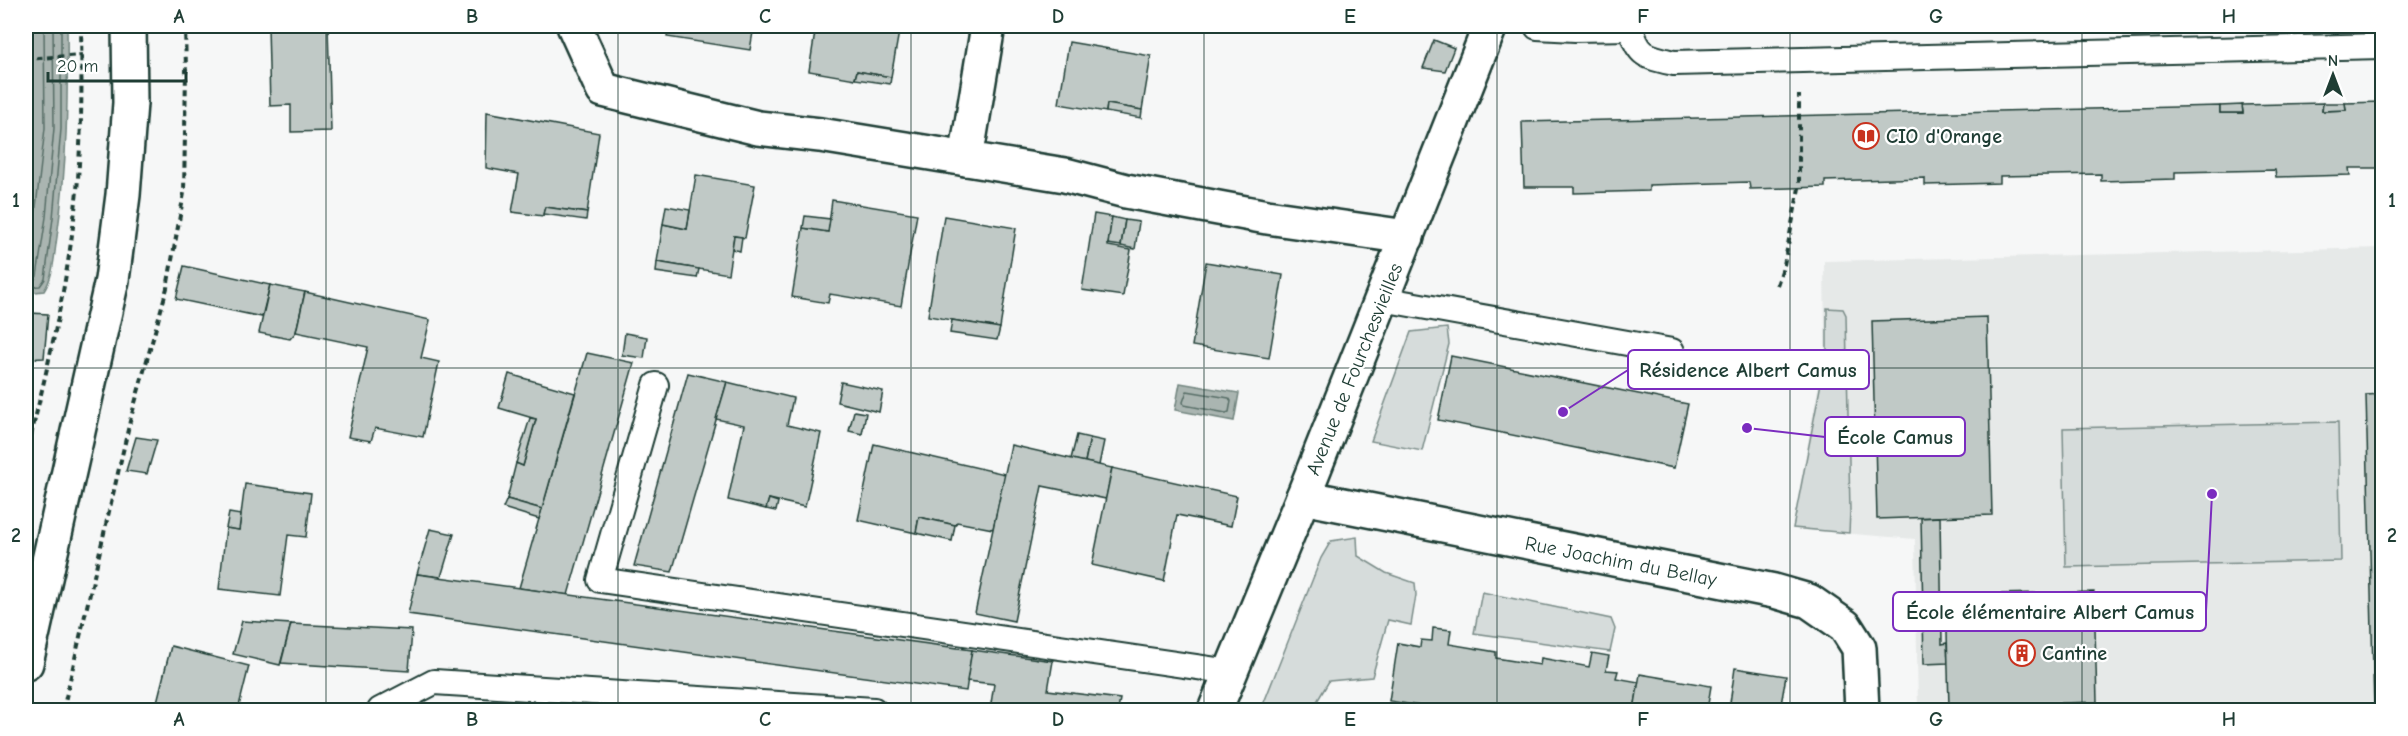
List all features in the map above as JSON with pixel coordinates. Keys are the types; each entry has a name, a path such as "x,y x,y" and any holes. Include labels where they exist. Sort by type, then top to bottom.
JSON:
{"street":[{"path":"26,663 112,280 123,195 129,115 129,26"},
{"path":"574,26 603,90 758,128 820,135 1065,175 1126,191 1267,217 1407,237"},
{"path":"966,159 988,26"},
{"name":"Avenue de Fourchesvieilles","path":"1215,711 1304,497 1490,26"},
{"name":"Rue Joachim du Bellay","path":"1304,497 1774,591 1809,601 1845,626 1859,648 1862,711"}],"lane":[{"path":"1537,27 1575,29 1631,27 1635,46 1651,58 1674,63 2382,46"},
{"path":"1382,299 1672,351"},
{"path":"656,385 600,580 1231,672"},
{"path":"380,711 434,682 874,711"}],"path":[{"path":"26,456 54,337 74,219 83,111 81,26"},
{"path":"63,711 130,422 167,288 184,193 186,70 184,26"},
{"path":"26,59 82,55"},
{"path":"1777,285 1784,265 1799,188 1799,88"}],"shaded area":[{"path":"2382,248 2382,710 1918,710 1915,539 1792,529 1825,351 1824,261"},
{"path":"1827,308 1843,309 1846,315 1849,533 1793,528 1827,352"},
{"path":"1447,328 1449,344 1422,451 1371,441 1411,332"},
{"path":"2338,422 2341,561 2066,567 2063,428"},
{"path":"1357,537 1358,556 1386,573 1415,583 1416,595 1411,625 1388,620 1372,677 1329,681 1312,710 1261,710 1321,558 1331,541"},
{"path":"1482,592 1611,619 1615,629 1610,652 1474,633"}],"water":[{"path":"26,26 67,26 65,158 53,265 44,291 26,293"},
{"path":"1180,383 1239,393 1234,421 1175,410"}],"building":[{"path":"268,26 328,26 331,131 291,132 291,105 270,106"},
{"path":"669,26 754,26 750,50 667,37"},
{"path":"816,26 900,26 891,77 857,71 855,79 809,71"},
{"path":"1434,40 1454,48 1445,71 1423,68"},
{"path":"1069,42 1151,56 1142,110 1107,104 1106,112 1059,104"},
{"path":"857,71 891,77 890,84 855,79"},
{"path":"2382,102 2382,168 2349,168 2350,175 2276,177 2275,170 2175,172 2175,179 2101,181 2101,174 2000,176 2000,183 1925,185 1925,178 1825,181 1825,187 1750,189 1749,182 1649,185 1649,191 1574,193 1574,187 1524,187 1522,122 2220,106 2220,113 2243,113 2242,105 2323,103 2322,111 2346,110 2345,103"},
{"path":"2323,103 2345,103 2346,110 2322,111"},
{"path":"1107,104 1142,110 1141,118 1106,112"},
{"path":"2242,105 2243,113 2220,113 2220,106"},
{"path":"487,112 599,133 587,213 545,207 543,216 512,212 519,174 486,168"},
{"path":"696,175 755,185 745,238 734,236 728,274 657,262 663,224 687,229"},
{"path":"832,200 917,214 901,306 830,294 828,303 792,297 803,228 828,232"},
{"path":"666,206 690,210 687,229 663,224"},
{"path":"545,207 587,213 586,220 543,214"},
{"path":"1094,214 1112,217 1108,246 1131,250 1123,296 1082,290"},
{"path":"805,216 830,219 828,232 803,228"},
{"path":"944,216 1016,228 1000,328 928,316"},
{"path":"1112,217 1125,220 1121,246 1108,244"},
{"path":"1125,220 1139,222 1135,249 1121,246"},
{"path":"734,236 742,237 740,251 732,249"},
{"path":"657,262 699,269 697,278 656,272"},
{"path":"1206,262 1283,275 1269,358 1192,346"},
{"path":"184,266 270,285 262,317 176,299"},
{"path":"270,285 305,292 296,332 290,339 259,333"},
{"path":"305,292 430,320 421,358 439,362 423,437 375,428 371,441 348,437 368,347 296,332"},
{"path":"26,300 29,300 30,313 48,314 44,358 26,359"},
{"path":"1987,317 1992,515 1877,519 1872,321"},
{"path":"952,320 1000,328 997,340 950,333"},
{"path":"625,333 647,337 644,358 622,355"},
{"path":"587,353 634,363 568,595 519,588"},
{"path":"1451,356 1688,404 1674,468 1438,420"},
{"path":"688,373 727,382 672,572 634,566"},
{"path":"509,374 575,393 542,509 507,499 516,463 523,466 536,419 499,408"},
{"path":"727,382 793,398 787,425 821,433 805,507 769,499 766,509 728,500 744,425 716,419"},
{"path":"841,382 883,391 879,412 837,402"},
{"path":"2382,394 2382,710 2374,710 2366,395"},
{"path":"854,411 866,413 862,434 849,431"},
{"path":"530,418 536,419 523,466 516,463"},
{"path":"1077,435 1090,438 1085,462 1071,459"},
{"path":"136,437 157,440 147,474 126,471"},
{"path":"1090,438 1104,441 1099,465 1085,462"},
{"path":"874,444 1005,474 993,529 957,522 955,525 919,517 916,533 858,520"},
{"path":"1011,445 1112,468 1106,499 1042,486 1014,621 975,613"},
{"path":"1112,468 1237,496 1231,526 1177,515 1164,581 1092,565"},
{"path":"245,484 311,493 306,537 288,535 280,596 219,589 226,528 239,530"},
{"path":"507,499 542,509 539,519 503,508"},
{"path":"769,499 778,502 776,511 766,509"},
{"path":"229,513 241,515 239,530 226,528"},
{"path":"919,517 955,525 952,541 916,533"},
{"path":"1940,517 1942,644 1947,643 1948,663 1924,664 1921,518"},
{"path":"430,529 454,534 441,577 417,574"},
{"path":"417,574 972,650 966,691 408,614"},
{"name":"Cantine","path":"2094,592 2097,702 1949,706 1946,595"},
{"path":"242,621 291,624 280,665 233,654"},
{"path":"291,624 412,630 409,671 281,663"},
{"path":"1433,628 1451,630 1449,644 1496,652 1496,658 1540,665 1541,658 1589,667 1592,653 1609,656 1606,670 1618,671 1616,678 1639,682 1634,710 1446,710 1389,701 1398,643 1420,647 1421,640 1432,641"},
{"path":"171,646 249,666 238,710 155,710"},
{"path":"972,650 1053,661 1048,690 1120,699 1118,710 990,710 994,684 967,681"},
{"path":"1735,668 1786,676 1780,710 1729,710"},
{"path":"1640,674 1711,686 1707,710 1634,710"}],"place":[{"name":"CIO d'Orange","path":"1866,136"},
{"name":"Résidence Albert Camus","path":"1563,412"},
{"name":"École Camus","path":"1747,428"},
{"name":"École élémentaire Albert Camus","path":"2212,494"},
{"name":"Cantine","path":"2022,653"}]}
